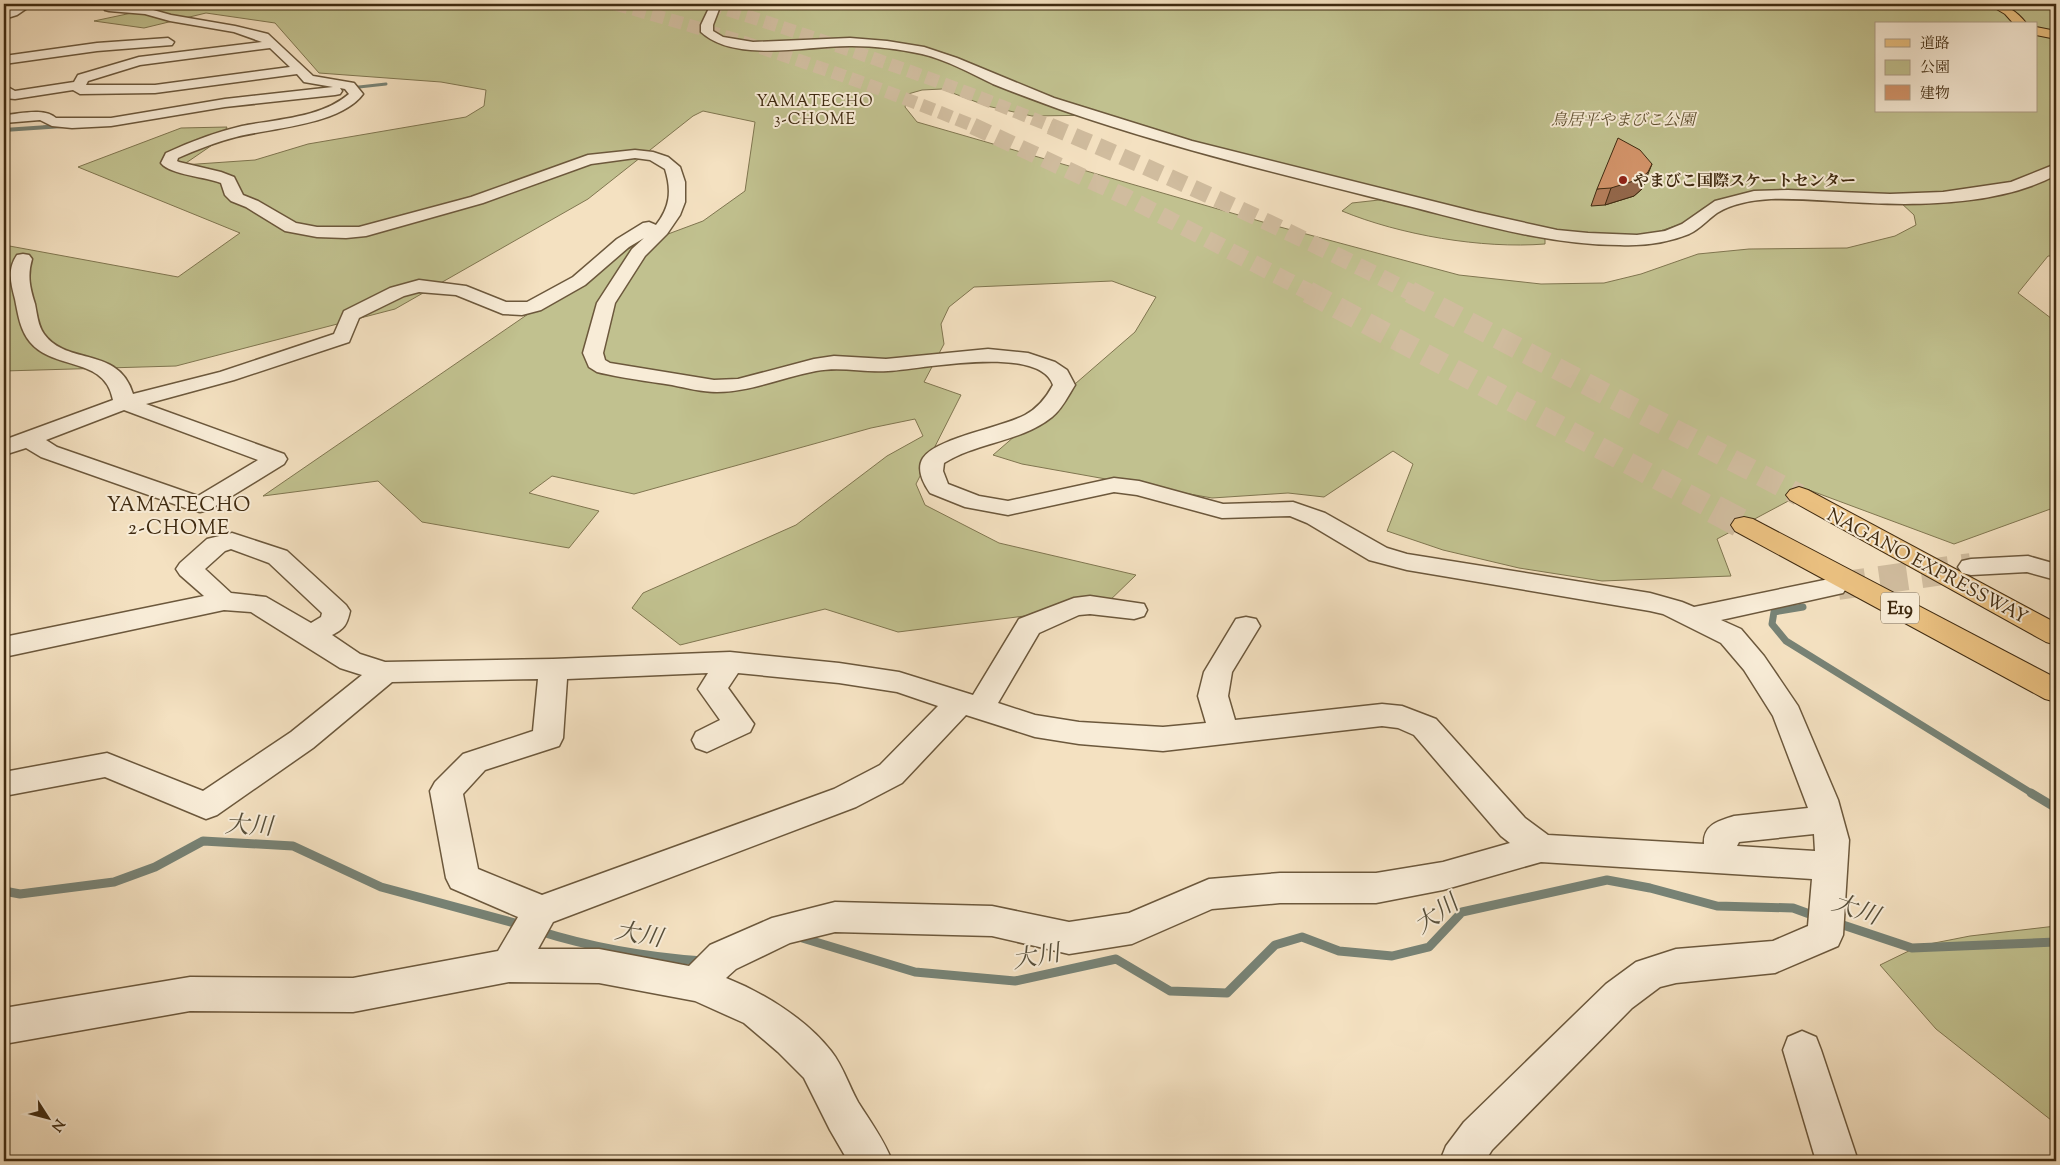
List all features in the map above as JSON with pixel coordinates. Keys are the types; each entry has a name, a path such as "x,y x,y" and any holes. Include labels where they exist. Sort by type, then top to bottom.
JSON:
{"main road":[{"path":"1994,4 2009,12 2019,22"},
{"path":"2038,31 2056,35"},
{"name":"NAGANO EXPRESSWAY","path":"1799,496 2056,635"},
{"name":"E19","path":"1744,525 2056,690"}],"street":[{"path":"4,16 28,4"},
{"path":"108,4 109,8 146,11 170,18 253,33 264,37 273,44 309,79 350,86 356,94 352,100 340,107 314,116 230,134 186,148 171,156 169,163 174,166 216,175 228,180 233,195 237,198 252,204 291,227 317,232 360,232 477,200 588,160 635,154 653,156 664,160 672,167 677,182 677,202 672,215 661,230 638,253 606,303 593,354 596,364 604,368 714,386 739,385 814,365 834,362 886,365 988,355 1028,359 1048,366 1060,374 1064,385 1056,398 1043,413 1024,423 1000,433 952,448 934,460 931,471 938,488 974,502 1008,508 1114,485 1139,488 1222,511 1293,509 1316,518 1378,554 1406,562 1650,602 1672,608 1731,636 1754,663 1786,714 1822,800 1832,840 1825,935 1775,957 1676,966 1649,974 1619,996 1492,1122 1478,1136 1461,1161"},
{"path":"716,4 707,25 707,32 714,38 733,43 764,46 851,42 922,50 948,58 998,81 1051,102 1181,144 1556,236 1595,239 1648,238 1669,235 1684,230 1696,224 1710,211 1722,204 1737,199 1769,195 1890,199 1951,196 2011,187 2056,170"},
{"path":"218,38 253,33"},
{"path":"4,60 97,46 179,42"},
{"path":"273,44 132,63 109,72 83,78 80,90 155,89 299,70"},
{"path":"217,51 238,78"},
{"path":"161,58 180,90 238,89 264,94 262,99"},
{"path":"4,90 6,90 6,95 15,95 80,85"},
{"path":"4,119 40,116 48,118 52,122 92,125 132,121 212,105 351,89"},
{"path":"4,448 124,403 227,376 342,338 351,315 397,292 419,286 459,290 503,308 522,309 534,306 579,281 624,243 654,224 667,207 677,202"},
{"path":"23,260 17,275 32,328 37,338 44,346 61,355 93,364 109,373 119,384 124,403"},
{"path":"28,439 49,452 200,505 276,459 124,403"},
{"path":"224,601 209,585 189,569 216,545 232,541 278,557 336,611 334,622 311,634"},
{"path":"1970,567 2028,564 2056,572"},
{"path":"1692,617 1834,587"},
{"path":"4,648 224,601 257,603 311,634 350,661 385,672 553,669 730,662 839,673 899,682 1035,726 1079,733 1163,739 1382,715 1402,717 1425,727 1514,828 1541,848"},
{"path":"509,966 541,911 845,798 890,774 970,705 1028,626 1074,607 1090,605 1134,610"},
{"path":"1224,733 1213,696 1218,672 1246,626"},
{"path":"707,740 739,724 713,689 730,662"},
{"path":"541,911 463,878 446,791 474,762 548,738 553,669"},
{"path":"4,784 107,765 206,806 302,740 385,672"},
{"path":"1722,859 1720,836 1734,829 1827,819"},
{"path":"695,984 722,957 785,929 835,917 992,921 1069,938 1132,928 1209,894 1280,888 1376,888 1443,876 1541,848 1830,866"},
{"path":"4,1026 190,994 353,995 509,966 599,966 695,984 722,994 756,1011 792,1038 818,1065 844,1116 871,1161"},
{"path":"1802,1050 1836,1161"}],"green space":[{"name":"鳥居平やまびこ公園","path":"174,4 2056,4 2056,256 2048,256 2018,293 2056,322 2056,507 1954,544 1809,490 1717,539 1731,576 1602,581 1519,568 1443,550 1387,531 1413,464 1393,451 1324,497 1288,493 1212,498 1022,464 993,455 1135,332 1156,297 1112,281 974,287 949,307 941,324 944,344 924,382 961,395 916,484 925,505 999,543 1136,575 1104,606 898,632 825,609 680,645 632,608 643,593 796,525 887,456 923,436 915,419 871,428 634,494 552,476 529,493 599,511 569,548 422,522 378,481 263,496 617,253 703,221 745,191 755,122 703,111 693,116 588,199 395,309 176,366 4,371 4,245 178,277 240,233 78,167 181,128 227,127 221,139 183,165 255,160 308,144 466,117 484,106 486,90 441,82 319,73 275,23 206,13 144,28 94,21","holes":["942,89 987,106 1032,116 1102,115 1210,148 1524,225 1577,234 1625,236 1651,234 1687,222 1703,208 1723,199 1756,191 1784,191 1900,202 1914,215 1916,225 1895,236 1847,248 1749,249 1698,254 1641,274 1604,283 1541,284 1459,275 1280,227 917,122 905,107 908,94 922,90"]},
{"path":"1379,200 1421,207 1526,230 1545,239 1545,244 1495,244 1442,238 1389,227 1342,211 1352,203"},
{"path":"2056,926 2056,1124 1936,1029 1880,965 1919,946 1970,936"}],"building":[{"path":"1618,138 1640,150 1652,164 1648,172 1640,179 1611,188 1597,189"}],"waterway":[{"path":"332,90 386,84"},
{"path":"4,130 63,126 44,127"},
{"name":"大川","path":"1803,607 1774,612 1772,624 1786,641 2033,794"},
{"name":"大川","path":"2031,793 2056,808"},
{"name":"大川","path":"4,891 20,894 114,882 155,867 203,841 293,846 381,887 522,925"},
{"name":"大川","path":"799,937 915,972 1015,981 1116,959 1170,991 1227,993 1275,945 1302,937 1339,951 1392,956 1429,947 1462,912 1607,880 1650,888 1717,906 1793,908 1815,916"},
{"name":"大川","path":"1837,923 1912,948 2056,942"},
{"name":"大川","path":"539,931 620,951 703,961"}],"tunnel":[{"path":"615,4 797,60 887,92 976,127"},
{"path":"710,4 883,62 1053,127"},
{"path":"973,126 1126,197 1311,293"},
{"path":"1050,126 1233,206 1410,292"},
{"path":"1308,292 1716,510"},
{"path":"1410,292 1799,495"},
{"path":"1714,509 1744,525"},
{"path":"1838,586 1971,567"}],"place":[{"name":"やまびこ国際スケートセンター","path":"1623,180"}],"district":[{"name":"YAMATECHO 3-CHOME","path":"815,109"},
{"name":"YAMATECHO 2-CHOME","path":"179,516"}]}
